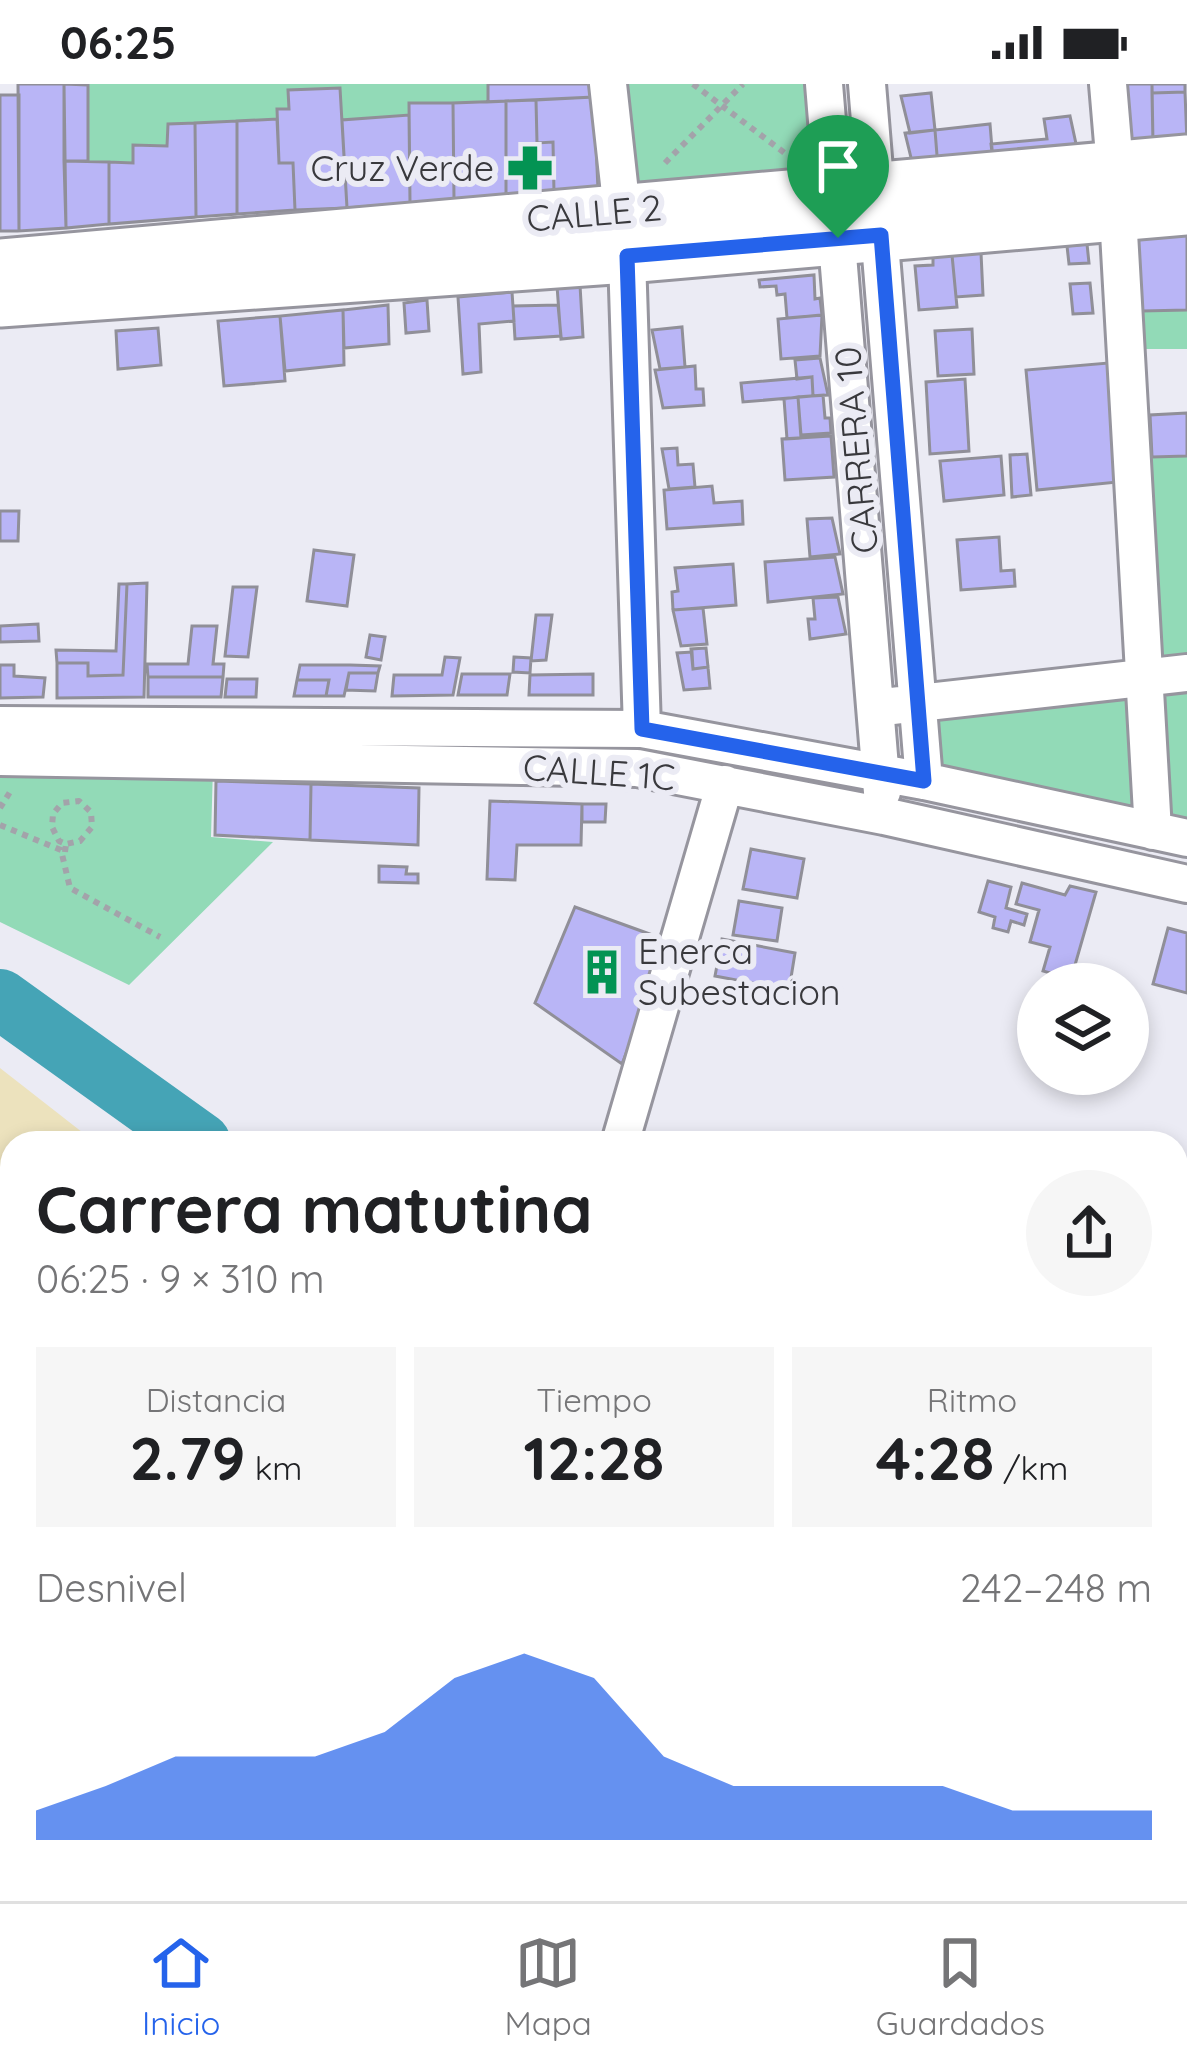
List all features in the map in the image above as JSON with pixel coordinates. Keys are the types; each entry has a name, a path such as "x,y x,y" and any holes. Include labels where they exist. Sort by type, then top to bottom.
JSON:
{"street":[{"path":"608,84 624,234 642,729"},
{"name":"CARRERA 10","path":"824,84 858,213 924,781"},
{"name":"CARRERA 10","path":"867,84 858,213 884,816"},
{"path":"1108,84 1145,677 1170,834"},
{"name":"CALLE 2","path":"0,301 624,234 1117,191 1187,161"},
{"name":"CALLE 2","path":"1117,191 1187,209"},
{"name":"CALLE 2","path":"0,266 624,234"},
{"path":"876,708 1187,673"},
{"name":"CALLE 1C","path":"0,725 642,729 924,781 1170,834"},
{"name":"CALLE 1C","path":"0,757 637,769 884,816 1187,884"},
{"path":"624,1131 725,784"}],"path":[{"path":"693,84 792,158"},
{"path":"659,169 743,84"},
{"path":"79,801 90,809 92,826 80,841 66,844 54,835 53,814 62,803 79,801"},
{"path":"0,824 59,849 65,856"},
{"path":"66,844 70,888 160,937"}],"green space":[{"path":"67,84 488,84 488,102 410,103 409,115 342,120 277,109 277,119 169,124 167,146 134,145 133,163 88,161 88,85"},
{"path":"617,84 820,84 827,184 627,201"},
{"path":"1187,310 1187,349 1146,349 1142,311"},
{"path":"1187,456 1187,661 1160,664 1152,457"},
{"path":"1187,684 1187,821 1161,815 1152,688"},
{"path":"1139,688 1148,814 932,774 927,713"},
{"path":"0,763 213,767 211,837 273,842 129,985 0,922"}],"sand":[{"path":"0,1068 81,1131 0,1131"}],"building":[{"path":"18,84 64,84 66,228 19,231"},
{"path":"64,84 88,85 88,161 64,161"},
{"path":"488,84 593,84 594,97 488,102"},
{"path":"1127,84 1152,84 1153,144 1129,146"},
{"path":"1152,84 1185,84 1185,92 1152,93"},
{"path":"340,88 347,208 295,210 293,163 279,163 277,109 289,109 288,90"},
{"path":"1185,92 1187,143 1153,144 1152,93"},
{"path":"931,93 935,130 910,133 901,96"},
{"path":"0,95 19,95 19,231 0,231"},
{"path":"594,97 598,190 554,193 553,142 537,143 536,100"},
{"name":"Cruz Verde","path":"536,100 537,143 553,142 554,193 506,196 506,101"},
{"path":"506,101 506,196 454,200 453,103"},
{"path":"409,103 453,103 454,200 410,203"},
{"path":"409,115 410,203 347,208 342,120"},
{"path":"1070,116 1078,153 993,161 991,144 1047,139 1044,119"},
{"path":"277,119 279,163 293,163 295,210 237,214 237,121"},
{"path":"237,121 237,214 196,217 195,123"},
{"path":"195,123 196,217 109,224 109,162 133,163 133,145 167,146 168,124"},
{"path":"990,124 993,161 938,168 935,130"},
{"path":"935,130 938,168 914,170 905,133"},
{"path":"64,161 109,162 109,224 66,228"},
{"path":"1187,223 1187,310 1142,311 1135,226"},
{"path":"1087,244 1089,263 1069,264 1067,246"},
{"path":"981,253 983,295 956,297 952,255"},
{"path":"952,255 957,307 919,310 915,266 933,265 933,257"},
{"path":"814,275 815,299 820,298 822,315 787,318 785,294 777,295 776,286 760,287 759,280"},
{"path":"1090,283 1093,313 1073,314 1070,284"},
{"path":"580,285 583,337 561,339 557,286"},
{"path":"512,292 514,321 479,324 481,372 463,374 458,297"},
{"path":"427,300 429,331 406,333 404,303"},
{"path":"388,305 389,344 344,348 343,310"},
{"path":"558,305 561,336 515,339 513,306"},
{"path":"343,310 344,365 285,371 280,316"},
{"path":"822,315 820,356 781,359 778,319"},
{"path":"280,316 285,381 224,386 218,321"},
{"path":"682,327 685,367 660,369 652,330"},
{"path":"158,328 161,365 118,369 116,331"},
{"path":"972,329 974,374 938,376 935,331"},
{"path":"820,358 828,395 813,396 812,377 797,379 795,360"},
{"path":"1108,363 1118,482 1037,490 1026,370"},
{"path":"695,366 696,389 703,389 704,405 663,408 655,370"},
{"path":"812,377 813,396 743,402 741,383"},
{"path":"965,379 969,451 930,454 926,382"},
{"path":"823,395 831,433 801,435 798,397"},
{"path":"798,397 801,438 787,439 784,399"},
{"path":"1187,413 1187,456 1152,457 1150,415"},
{"path":"831,436 834,477 785,480 782,439"},
{"path":"677,448 678,465 693,464 695,487 669,489 662,449"},
{"path":"1027,454 1031,495 1012,497 1010,455"},
{"path":"1001,456 1004,495 944,501 940,461"},
{"path":"712,486 714,503 742,501 743,524 667,529 664,490"},
{"path":"0,511 19,511 18,541 0,541"},
{"path":"832,518 840,554 810,557 807,519"},
{"path":"999,537 1001,571 1014,570 1015,586 961,590 957,540"},
{"path":"314,550 354,555 347,606 307,601"},
{"path":"835,557 843,594 768,602 765,562"},
{"path":"733,564 736,605 673,610 672,592 678,591 675,568"},
{"path":"147,583 144,697 57,698 57,663 88,663 88,676 123,675 127,584"},
{"path":"119,584 127,584 123,675 88,676 88,663 57,663 56,650 116,651"},
{"path":"233,587 257,587 248,657 225,656"},
{"path":"838,597 846,634 810,639 813,598"},
{"path":"703,608 707,644 681,646 673,610"},
{"path":"536,615 552,615 546,660 531,661"},
{"path":"38,624 39,641 0,642 0,626"},
{"path":"192,626 217,626 213,664 224,664 223,677 148,677 147,664 188,664"},
{"path":"370,635 385,637 381,660 366,657"},
{"path":"706,648 708,667 693,669 691,649"},
{"path":"692,652 693,669 708,667 710,688 684,690 677,653"},
{"path":"445,657 460,658 453,695 392,696 394,675 442,675"},
{"path":"514,657 531,658 530,673 513,672"},
{"path":"0,665 14,665 14,676 45,678 43,697 0,698"},
{"path":"300,665 380,666 378,673 349,673 344,696 326,696 329,680 297,680"},
{"path":"349,673 378,673 375,691 346,690"},
{"path":"462,674 510,674 507,695 458,695"},
{"path":"593,674 593,695 529,695 530,675"},
{"path":"148,677 223,677 221,697 148,697"},
{"path":"227,679 257,679 256,697 225,697"},
{"path":"297,680 329,680 326,696 294,696"},
{"path":"216,781 311,784 310,840 215,835"},
{"path":"311,784 419,788 418,845 310,840"},
{"path":"490,801 582,804 581,845 517,845 515,880 487,879"},
{"path":"582,804 606,804 605,822 582,822"},
{"path":"751,849 804,859 797,898 743,889"},
{"path":"379,866 407,867 406,874 418,874 418,883 379,882"},
{"path":"988,881 1011,887 1006,908 1027,914 1024,925 1011,921 1008,932 993,928 995,917 979,912"},
{"path":"1022,883 1065,895 1070,886 1096,892 1076,963 1045,963 1050,947 1030,942 1039,910 1016,904"},
{"path":"739,901 782,908 777,941 733,935"},
{"name":"Enerca Subestacion","path":"575,907 669,941 622,1064 535,1003"},
{"path":"1168,928 1187,933 1187,993 1153,984"},
{"path":"722,939 795,953 789,990 715,976"}],"waterway":[{"path":"0,999 184,1131"}],"place":[{"name":"Cruz Verde","path":"530,168"},
{"name":"Enerca Subestacion","path":"602,972"}],"route":[{"path":"881,235 924,781 642,729 627,256 838,238 881,235"}]}
